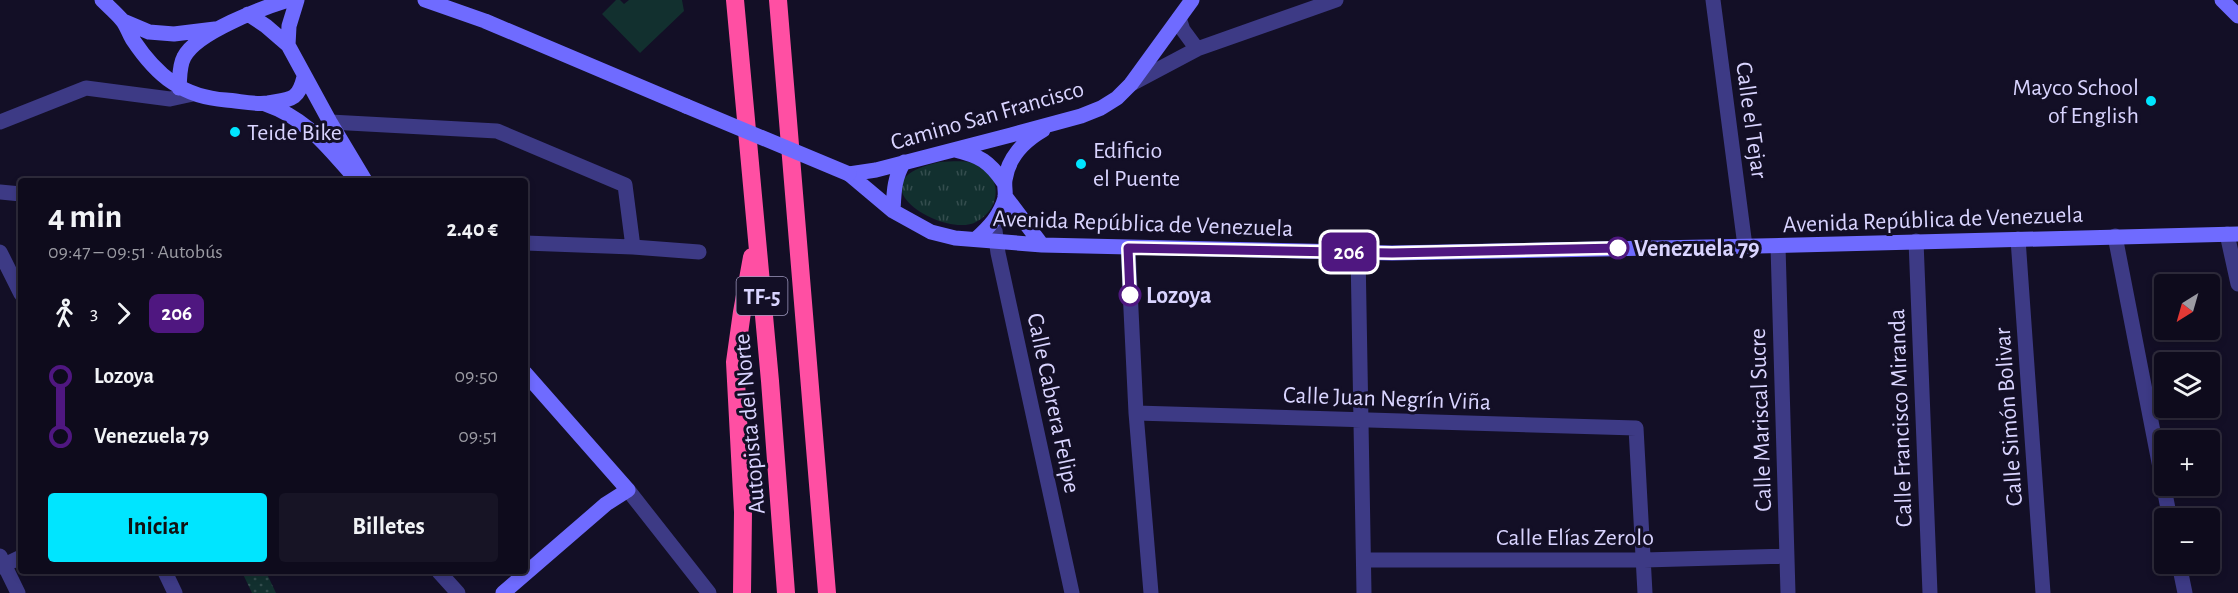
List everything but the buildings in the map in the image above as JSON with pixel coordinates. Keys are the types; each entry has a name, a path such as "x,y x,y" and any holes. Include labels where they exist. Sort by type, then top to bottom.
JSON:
{"highway":[{"name":"Autopista del Norte","path":"735,0 770,381 786,593"},
{"name":"TF-5","path":"778,0 826,593"},
{"path":"742,593 743,500 735,362 756,237"}],"street":[{"path":"102,0 123,21 133,40 150,61 165,77 186,91 207,99 262,103 296,97 301,90 304,77"},
{"path":"186,91 181,67 184,56 195,43 267,3 288,0"},
{"path":"288,45 288,26 297,0"},
{"name":"Avenida República de Venezuela","path":"425,0 485,21 849,174 893,211 931,232 955,238 1042,245 1128,248 1358,252 1778,246 2233,234"},
{"name":"Camino San Francisco","path":"849,174 1081,116 1101,108 1117,98 1131,84 1192,0"},
{"path":"1131,84 1197,49 1336,0"},
{"name":"Calle el Tejar","path":"1713,0 1745,246"},
{"path":"2222,0 2238,16"},
{"path":"248,15 266,26 288,45 304,77 364,178"},
{"path":"1179,18 1183,30 1197,49"},
{"path":"123,21 157,33 174,34 221,28"},
{"path":"0,122 86,88 170,99 186,91"},
{"path":"262,103 285,111 306,125 355,178"},
{"path":"330,122 497,131 625,185 633,247"},
{"path":"976,239 994,223 1005,189 1007,167 1017,151 1035,135 1054,123"},
{"path":"952,149 980,157 994,168 1042,245"},
{"path":"893,211 894,185 903,162"},
{"path":"0,192 18,194"},
{"name":"Calle Cabrera Felipe","path":"994,223 996,242 1072,593"},
{"path":"2233,234 2238,284"},
{"path":"2115,236 2168,508"},
{"name":"Calle Simón Bolivar","path":"2018,239 2043,593"},
{"name":"Calle Francisco Miranda","path":"1916,241 1929,593"},
{"path":"528,243 699,252"},
{"name":"Calle Mariscal Sucre","path":"1778,246 1788,593"},
{"path":"1128,248 1136,413 1150,593"},
{"path":"0,252 18,288"},
{"path":"1358,252 1364,593"},
{"path":"528,376 628,490 709,593"},
{"name":"Calle Juan Negrín Viña","path":"1136,413 1636,428 1644,560"},
{"path":"528,571 606,504 628,490"},
{"name":"Calle Elías Zerolo","path":"1364,560 1644,560 1786,556"},
{"path":"18,558 1,563 18,593"},
{"path":"1644,560 1645,593"},
{"path":"166,574 175,593"},
{"path":"441,574 458,593"},
{"path":"503,593 525,574"},
{"path":"2181,574 2185,593"}],"green space":[{"path":"616,0 624,4 629,0 682,0 684,11 640,53 602,14"},
{"path":"940,162 972,163 990,174 996,191 995,200 985,216 976,222 962,225 944,222 912,206 903,194 902,182 914,171"},
{"path":"243,574 267,574 276,593 252,593"}],"bus line":[{"name":"206","path":"1130,295 1128,248 1392,253 1618,248"}],"place":[{"name":"Mayco School of English","path":"2151,101"},
{"name":"Teide Bike","path":"235,132"},
{"name":"Edificio el Puente","path":"1081,164"},
{"name":"Venezuela 79","path":"1618,248"},
{"name":"Lozoya","path":"1130,295"}]}
